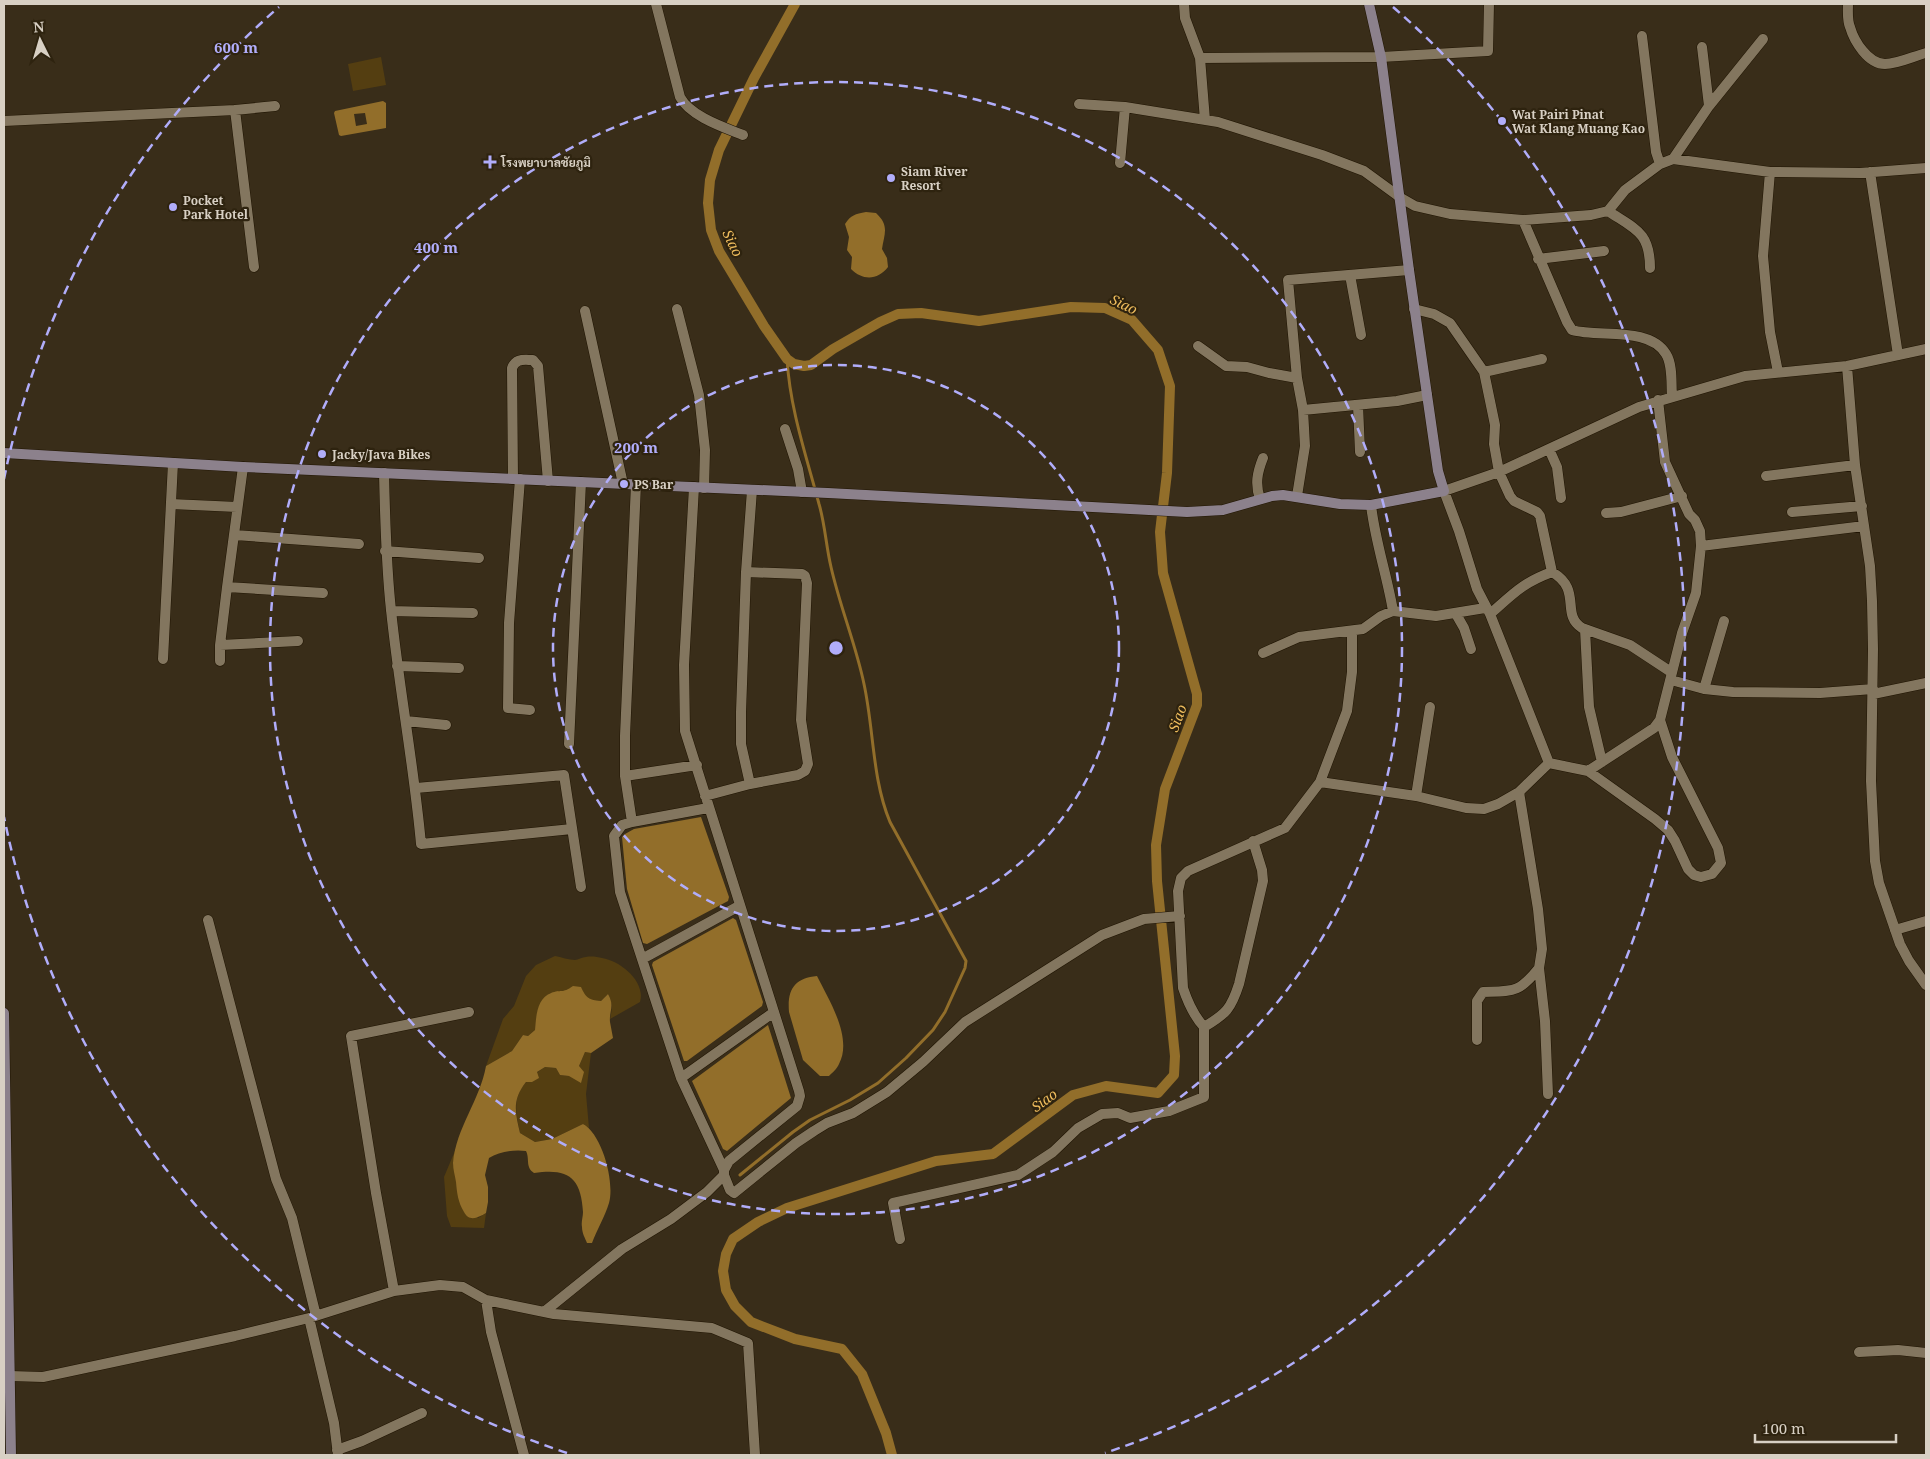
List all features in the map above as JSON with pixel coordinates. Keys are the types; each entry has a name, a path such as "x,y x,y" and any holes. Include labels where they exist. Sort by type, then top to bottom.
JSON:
{"street":[{"path":"656,4 680,97 689,109 743,135"},
{"path":"1184,4 1186,18 1200,58 1205,120"},
{"path":"1369,4 1382,56 1414,309 1438,471 1460,531 1477,589 1488,611 1549,763"},
{"path":"1200,58 1382,56 1488,51 1489,4"},
{"path":"1848,4 1849,26 1855,40 1866,55 1875,61 1886,64 1926,53"},
{"path":"1642,36 1656,152 1660,164"},
{"path":"1673,159 1710,106 1763,39"},
{"path":"1702,47 1710,106"},
{"path":"1079,104 1126,107 1205,120 1322,156 1364,172 1415,206 1450,214 1523,220 1591,215 1608,211 1625,190 1660,164 1673,159 1770,172 1870,172 1926,168"},
{"path":"4,121 235,110 275,106"},
{"path":"1120,163 1126,107"},
{"path":"235,110 254,267"},
{"path":"1770,172 1763,256 1770,332 1778,372"},
{"path":"1870,172 1898,355"},
{"path":"1608,211 1644,236 1650,255 1650,268"},
{"path":"1523,220 1566,322 1572,330 1589,334 1626,334 1642,337 1660,348 1667,355 1670,367 1672,396"},
{"path":"1538,259 1604,252"},
{"path":"1297,496 1305,446 1303,410 1297,378 1288,280 1409,270"},
{"path":"1350,275 1361,335"},
{"path":"678,309 699,395 705,450 699,488 684,666 685,731 799,1090 797,1106 744,1147 726,1164 726,1179"},
{"path":"1414,309 1434,314 1450,323 1484,372 1495,425 1494,444 1499,472 1514,501 1537,512 1540,516 1552,572 1564,579 1570,590 1572,615 1576,624 1630,645 1671,676 1704,689 1733,692 1873,692 1926,682"},
{"path":"585,311 623,484"},
{"path":"1198,346 1226,366 1247,367 1297,378"},
{"path":"4,453 243,467 828,493 1144,511 1187,512 1223,510 1284,494 1340,504 1371,504 1444,491 1499,472 1639,407 1672,396 1745,376 1847,366 1926,349"},
{"path":"1484,372 1542,359"},
{"path":"530,710 508,708 509,623 517,479 512,368 517,360 533,360 538,366 548,480"},
{"path":"1847,366 1855,465 1870,566 1872,601 1873,692 1871,781 1875,861 1879,883 1900,944 1908,961 1926,985"},
{"path":"1303,410 1427,396"},
{"path":"1588,771 1654,728 1660,720 1682,633 1696,593 1701,546 1699,526 1689,514 1665,462 1658,400"},
{"path":"1358,405 1360,452"},
{"path":"785,428 806,492"},
{"path":"1549,449 1558,467 1561,498"},
{"path":"1260,499 1256,479 1263,458"},
{"path":"163,659 173,463"},
{"path":"1766,476 1855,465"},
{"path":"220,661 220,645 243,467"},
{"path":"384,473 385,551 398,666 416,788 421,844 572,829"},
{"path":"569,744 581,482"},
{"path":"632,822 625,776 636,484"},
{"path":"750,784 741,744 741,712 746,572 752,490"},
{"path":"1606,513 1621,512 1682,496"},
{"path":"171,504 237,507"},
{"path":"1371,504 1374,532 1385,566 1393,611"},
{"path":"1792,512 1862,506"},
{"path":"1701,546 1864,526"},
{"path":"235,535 359,544"},
{"path":"385,551 479,558"},
{"path":"705,796 798,774 808,768 801,720 807,583 805,576 802,574 746,572"},
{"path":"1263,653 1299,637 1363,629 1381,616 1393,611 1436,616 1488,611 1531,580 1552,572"},
{"path":"227,587 323,593"},
{"path":"391,611 473,613"},
{"path":"1456,614 1464,628 1470,649"},
{"path":"1704,689 1724,621"},
{"path":"1585,629 1589,707 1602,762"},
{"path":"900,1239 894,1203 1018,1175 1053,1152 1078,1128 1102,1114 1118,1113 1130,1118 1169,1111 1204,1097 1204,1028 1197,1020 1183,988 1178,916 1178,891 1181,878 1188,871 1285,828 1320,782 1347,711 1352,672 1352,631"},
{"path":"220,645 298,641"},
{"path":"398,666 459,668"},
{"path":"1416,796 1430,707"},
{"path":"1549,763 1588,771 1668,830 1688,868 1694,875 1700,877 1712,874 1721,863 1718,848 1672,757 1660,720"},
{"path":"406,722 446,725"},
{"path":"1320,782 1416,796 1474,809 1498,804 1519,792 1549,763"},
{"path":"625,776 697,765"},
{"path":"416,788 564,775 581,887"},
{"path":"1519,792 1538,909 1542,949 1539,968 1545,1021 1548,1094"},
{"path":"708,808 622,825 617,830 614,844 620,892 682,1078 726,1179 734,1193 796,1143 814,1131 827,1123 853,1113 887,1092 965,1022 1102,935 1144,919 1178,916"},
{"path":"1204,1028 1224,1015 1234,999 1238,984 1262,881 1262,870 1253,841"},
{"path":"642,959 739,906"},
{"path":"208,920 276,1179 292,1218 334,1423 338,1452 422,1412"},
{"path":"1895,930 1926,921"},
{"path":"1477,1040 1477,1001 1483,992 1512,991 1521,988 1539,968"},
{"path":"394,1292 351,1036 470,1012"},
{"path":"682,1078 774,1012"},
{"path":"4,1013 12,1455"},
{"path":"544,1312 622,1249 671,1219 726,1179"},
{"path":"10,1376 43,1377 235,1336 312,1317 394,1292 440,1285 463,1287 486,1300 544,1312 712,1328 748,1343 755,1455"},
{"path":"486,1300 491,1332 524,1455"},
{"path":"1859,1352 1898,1350 1926,1352"}],"shaded area":[{"path":"381,57 386,85 353,91 348,64"},
{"path":"383,101 386,103 386,128 341,136 339,135 335,111","holes":["365,113 367,124 356,126 354,114"]},
{"path":"866,212 876,213 885,226 882,249 887,258 888,267 875,277 860,276 851,269 852,257 847,250 849,237 845,224 854,215"},
{"path":"701,817 729,897 728,901 647,944 643,943 627,889 622,837 634,829"},
{"path":"733,918 736,920 763,1002 762,1006 687,1061 684,1061 652,965 653,962"},
{"path":"555,956 570,960 596,957 617,963 636,980 641,994 640,1002 610,1019 612,1006 608,994 601,1001 565,993 550,993 536,1020 535,1030 528,1036 523,1035 512,1051 486,1066 503,1019 514,1006 526,976 536,965"},
{"path":"817,976 838,1019 843,1043 843,1054 839,1064 829,1076 820,1076 803,1060 789,1012 789,997 794,986 803,979"},
{"path":"573,986 581,987 588,998 594,1000 601,1001 608,994 611,1002 610,1022 613,1038 591,1053 585,1052 579,1066 584,1072 581,1083 569,1076 560,1075 556,1068 545,1067 537,1072 539,1078 532,1082 526,1082 518,1095 516,1112 520,1133 535,1142 552,1139 583,1124 590,1129 596,1138 608,1171 610,1194 609,1203 592,1243 587,1243 583,1233 582,1200 576,1183 564,1174 556,1172 534,1173 529,1166 526,1151 517,1150 497,1154 489,1158 485,1175 488,1187 486,1213 474,1218 468,1217 460,1205 453,1165 455,1150 463,1126 479,1091 486,1066 512,1051 523,1035 528,1036 535,1030 538,1008 546,995 566,990"},
{"path":"768,1025 791,1098 727,1151 723,1149 692,1081"},
{"path":"585,1052 591,1053 586,1094 589,1128 583,1124 552,1139 535,1142 520,1133 516,1102 527,1081 545,1067 556,1068 560,1075 569,1076 579,1066"},
{"path":"457,1146 453,1165 478,1218 486,1213 484,1228 451,1227 447,1216 444,1177"}],"waterway":[{"name":"Siao","path":"795,4 754,78 719,150 710,180 708,203 711,230 719,251 764,326 787,359 794,364 804,366 811,365 833,349 898,314 921,313 979,321 1071,307 1105,308 1132,320 1158,350 1170,386 1167,473 1160,532 1163,573 1197,694 1197,705 1165,789 1156,845 1157,881 1175,1056 1174,1075 1158,1093 1106,1086 1073,1095 993,1154 936,1161 787,1208 758,1222 733,1239 726,1254 723,1271 726,1290 735,1306 751,1322 795,1339 842,1349 862,1374 886,1433 892,1455"},
{"path":"740,1175 810,1120 850,1100 878,1083 906,1058 933,1030 945,1012 965,968 966,961 890,822 884,806 876,772 864,684 831,567 821,512 791,396 787,359"}],"place":[{"name":"Wat Pairi Pinat Wat Klang Muang Kao","path":"1502,121"},
{"name":"โรงพยาบาลชัยภูมิ","path":"490,162"},
{"name":"Siam River Resort","path":"891,178"},
{"name":"Pocket Park Hotel","path":"173,207"},
{"name":"Jacky/Java Bikes","path":"322,454"},
{"name":"PS Bar","path":"624,484"}]}
